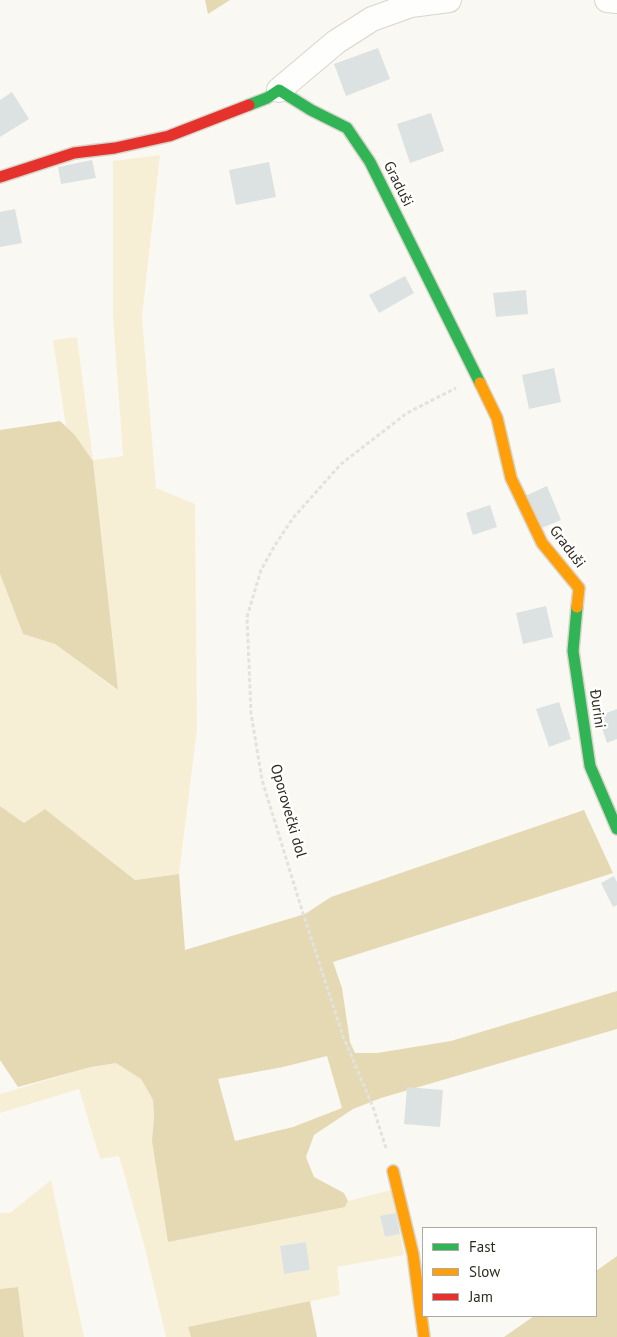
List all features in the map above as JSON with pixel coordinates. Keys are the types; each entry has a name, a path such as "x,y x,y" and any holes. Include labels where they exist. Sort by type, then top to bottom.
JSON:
{"street":[{"path":"0,177 74,153 115,148 169,136 267,98 336,42 372,19 411,5 449,0"},
{"path":"607,0 617,1"},
{"name":"Graduši","path":"279,90 347,128 370,162 497,418 511,478 542,543 579,588"},
{"name":"Đurini","path":"579,588 573,651 590,766 617,829"},
{"path":"393,1171 413,1254 424,1337"}],"path":[{"name":"Oporovečki dol","path":"393,1171 373,1107 340,1027 262,780 251,713 247,617 261,570 275,545 293,518 341,464 407,413 477,378"}],"shaded area":[{"path":"205,0 230,0 208,14"},
{"path":"160,155 142,317 156,488 195,504 197,729 179,874 135,880 45,809 24,823 0,806 0,574 23,634 55,644 117,690 93,461 75,435 66,427 53,340 77,337 93,460 123,456 113,318 113,161"},
{"path":"60,421 75,435 93,461 118,690 55,644 23,634 0,574 0,430"},
{"path":"0,806 24,823 45,809 135,880 179,874 185,950 305,914 331,897 584,810 613,873 333,962 342,988 350,1042 355,1053 377,1053 451,1041 617,991 617,1029 381,1098 353,1109 314,1135 306,1157 314,1177 344,1193 348,1201 345,1207 168,1242 152,1141 153,1100 141,1079 116,1063 91,1067 18,1087 0,1060","holes":["327,1056 342,1108 293,1127 235,1141 218,1079 283,1067"]},
{"path":"116,1062 141,1079 153,1100 154,1117 345,1207 348,1201 391,1190 396,1213 380,1217 385,1237 400,1234 404,1255 337,1267 340,1295 189,1327 191,1337 166,1337 145,1248 119,1156 100,1159 79,1089 0,1113 0,1094 91,1067","holes":["306,1242 310,1270 284,1274 280,1246"]},
{"path":"51,1180 84,1337 24,1337 18,1287 0,1289 0,1213 10,1213"},
{"path":"617,1256 617,1337 504,1337 533,1317 597,1317 597,1270"},
{"path":"18,1287 24,1337 0,1337 0,1289"},
{"path":"310,1301 317,1337 191,1337 188,1327"}],"building":[{"path":"378,48 390,79 346,96 334,64"},
{"path":"12,92 29,119 0,137 0,100"},
{"path":"431,113 444,151 410,163 397,124"},
{"path":"92,160 96,178 61,184 58,167"},
{"path":"269,162 276,197 236,205 229,170"},
{"path":"15,209 22,243 0,247 0,212"},
{"path":"405,276 414,293 379,313 369,295"},
{"path":"526,290 528,314 496,317 493,293"},
{"path":"554,368 561,402 529,409 522,375"},
{"path":"547,486 561,520 539,529 525,496"},
{"path":"490,505 497,527 473,535 466,513"},
{"path":"546,606 553,637 523,644 516,613"},
{"path":"559,702 571,739 549,747 536,709"},
{"path":"617,709 617,739 607,743 598,716"},
{"path":"614,876 617,882 617,905 613,907 601,883"},
{"path":"407,1087 443,1090 440,1127 404,1124"},
{"path":"396,1213 400,1234 385,1237 380,1216"},
{"path":"306,1242 310,1270 284,1274 280,1246"}],"traffic: fast":[{"path":"249,105 267,98 279,90 311,110 347,128 370,162 480,383"},
{"path":"577,607 573,651 590,766 617,829"}],"traffic: slow":[{"path":"480,383 497,418 511,478 542,543 579,588 577,607"},
{"path":"393,1171 413,1254 424,1337"}],"traffic: jam":[{"path":"0,177 74,153 115,148 169,136 249,105"}]}
